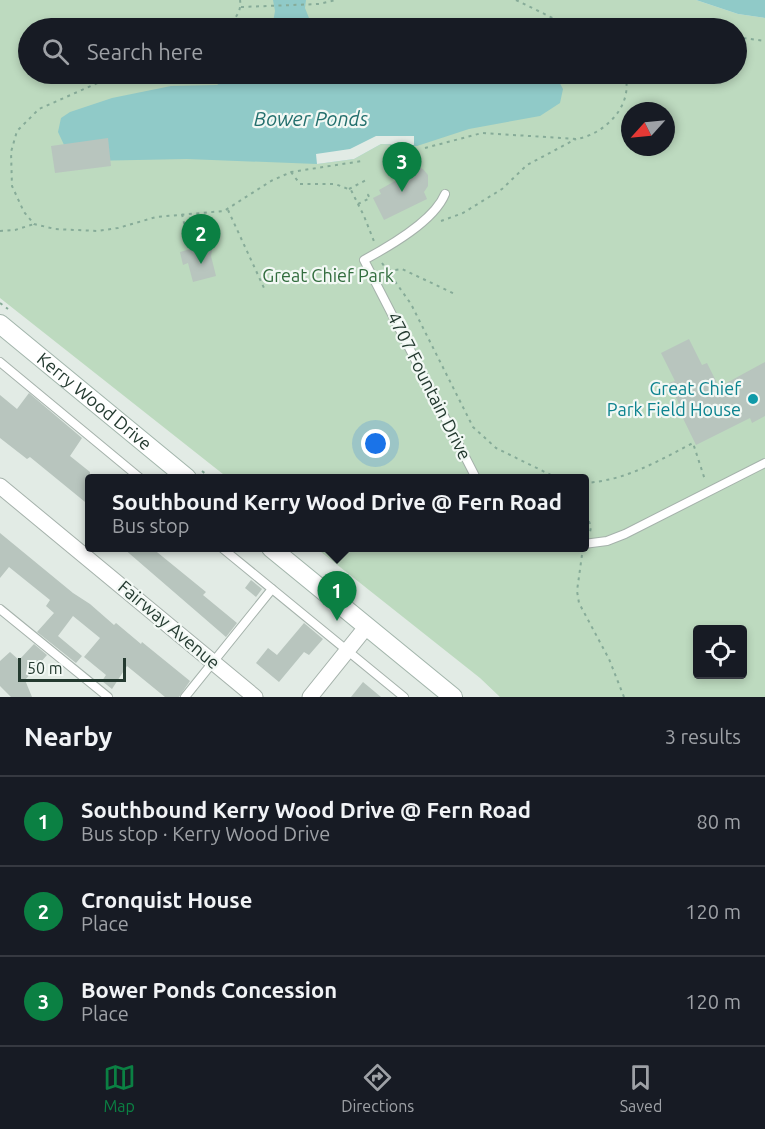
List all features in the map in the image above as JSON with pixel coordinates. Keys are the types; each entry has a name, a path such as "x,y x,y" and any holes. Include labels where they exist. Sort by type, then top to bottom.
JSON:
{"street":[{"name":"Kerry Wood Drive","path":"0,324 182,474"},
{"name":"Fairway Avenue","path":"0,486 255,697"},
{"path":"276,552 453,697"},
{"path":"310,697 367,627"}],"lane":[{"path":"378,252 436,211 445,194"},
{"name":"4707 Fountain Drive","path":"378,252 364,260 474,474"},
{"path":"0,362 135,474"},
{"path":"589,544 620,536 765,463"},
{"path":"227,552 404,697"},
{"path":"185,697 272,589"},
{"path":"0,609 108,697"}],"path":[{"path":"233,18 241,7 240,0"},
{"path":"241,7 312,4 336,0"},
{"path":"516,0 554,18"},
{"path":"747,39 765,41"},
{"path":"34,224 17,199 10,175 10,152 17,131 39,109 95,84"},
{"path":"410,231 463,213 506,186 527,165 577,139 594,134 618,113 626,96 626,84"},
{"path":"425,148 482,133 577,139"},
{"path":"0,231 15,230 34,224 55,230 97,231 118,228 156,217 228,210 255,190 291,172 362,161"},
{"path":"291,172 298,183 303,185 335,184 349,189 358,204 387,271 411,304 473,427 496,448 549,474"},
{"path":"349,189 368,179"},
{"path":"358,204 370,198 368,195 370,194"},
{"path":"228,210 264,288"},
{"path":"182,214 190,249"},
{"path":"387,271 402,269 457,295"},
{"path":"589,483 608,481 641,470 693,443 700,470 710,491"},
{"path":"583,552 577,591 579,603 609,659 624,697"}],"green space":[{"name":"Great Chief Park","path":"0,0 696,0 738,14 765,18 765,697 500,697 480,678 321,552 589,552 589,474 223,474 0,298"}],"water":[{"path":"273,0 306,0 305,8 309,18 274,18"},
{"path":"696,0 765,0 765,18 738,14"},
{"name":"Bower Ponds","path":"560,84 563,89 560,103 540,116 469,129 417,146 381,144 354,159 317,164 187,159 86,161 65,147 58,132 61,118 70,112 112,98 171,86"}],"pier":[{"path":"376,136 414,136 414,145 381,144 354,159 317,164 316,154 350,149"}],"building":[{"path":"108,138 111,166 55,173 51,146"},
{"path":"416,167 423,169 428,175 428,186 424,192 427,199 384,220 373,198 381,194 379,190"},
{"path":"201,246 201,249 212,250 211,256 216,276 193,282 188,263 183,265 180,252"},
{"path":"689,339 702,365 707,363 719,387 765,362 765,416 752,423 750,418 696,445 678,408 681,408 669,383 675,381 661,353"},
{"path":"29,393 82,438 70,456 90,472 90,474 85,474 85,502 30,457 27,459 0,438 0,395 17,409"},
{"path":"0,533 114,625 116,623 141,644 142,642 190,681 179,697 165,697 127,666 112,689 102,681 106,675 84,657 100,638 73,616 58,636 82,656 76,663 37,632 54,613 46,606 50,600 9,567 0,578"},
{"path":"128,552 157,552 206,592 203,595 237,623 226,637"},
{"path":"251,580 262,589 256,597 245,588"},
{"path":"304,623 323,639 309,655 304,652 279,682 256,663 268,648 277,655"},
{"path":"34,644 47,655 25,680 32,697 11,697 0,686 0,661 10,652 19,660"},
{"path":"363,682 381,697 351,697"}],"place":[{"name":"Bower Ponds Concession","path":"402,192"},
{"name":"Cronquist House","path":"201,264"},
{"name":"Great Chief Park Field House","path":"753,399"},
{"name":"Southbound Kerry Wood Drive @ Fern Road","path":"337,621"}]}
